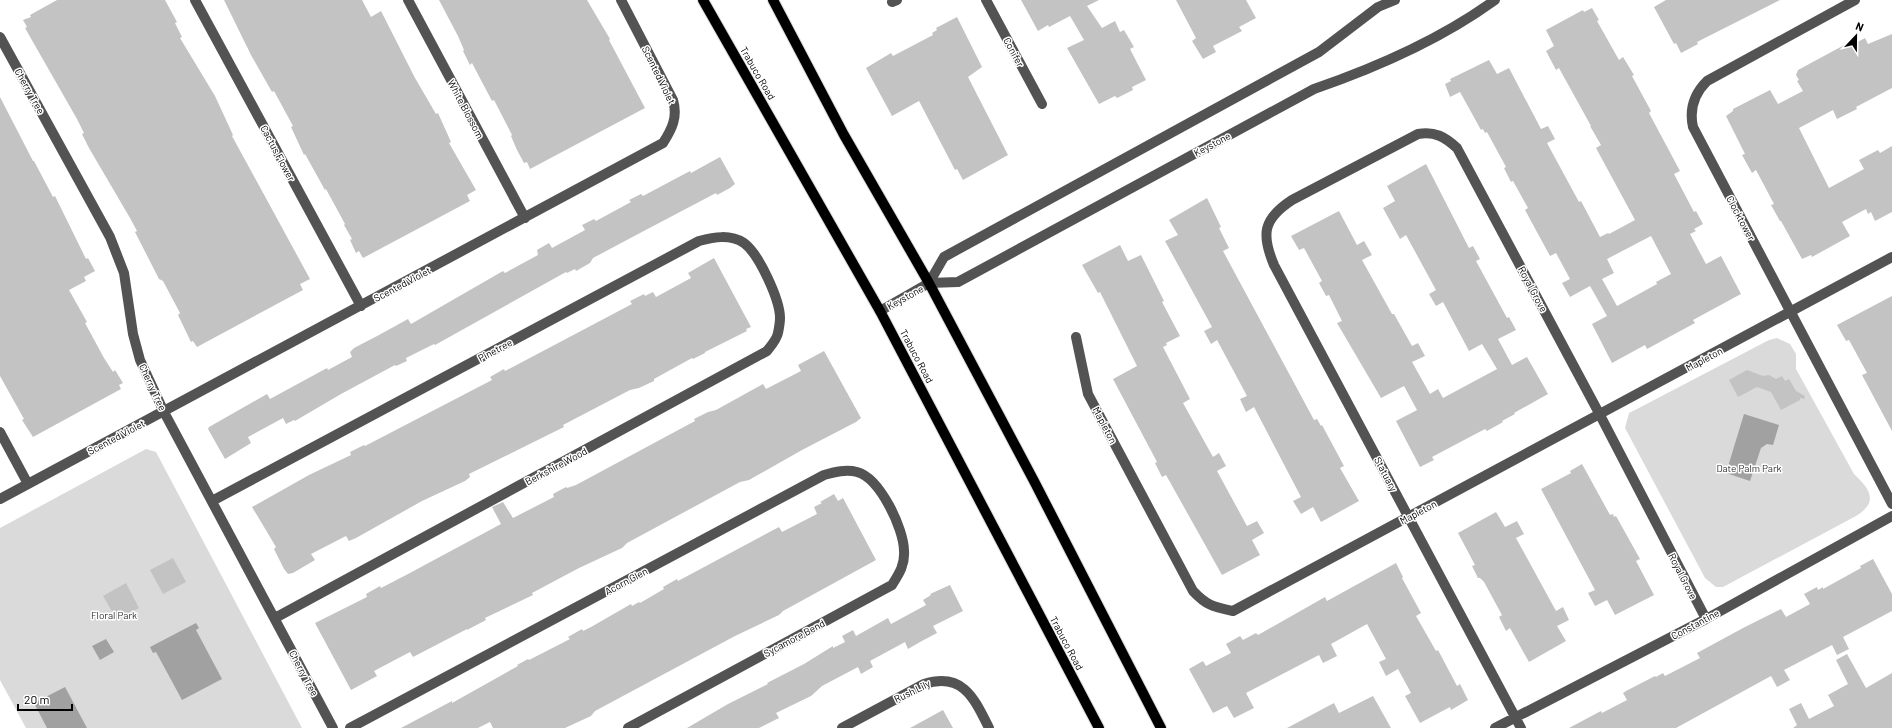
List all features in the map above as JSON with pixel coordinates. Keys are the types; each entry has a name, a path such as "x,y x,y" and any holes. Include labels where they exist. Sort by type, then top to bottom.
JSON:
{"main road":[{"name":"Trabuco Road","path":"703,0 880,311 1099,728"},
{"path":"773,0 844,135 929,283 1034,481 1161,728"}],"street":[{"name":"Cactus Flower","path":"195,0 361,306"},
{"name":"White Blossom","path":"408,0 525,218"},
{"name":"Scented Violet","path":"0,499 663,143 675,122 676,109 673,100 621,0"},
{"name":"Conifer","path":"986,0 1042,104"},
{"name":"Keystone","path":"929,283 944,257 1319,52 1378,7 1395,0"},
{"name":"Keystone","path":"880,311 929,283 958,282 1314,89 1347,78 1412,50 1471,18 1495,0"},
{"name":"Clocktower","path":"1855,0 1707,81 1698,90 1690,115 1693,127 1892,504"},
{"name":"Cherry Tree","path":"0,37 110,237 124,272 133,334 140,360 164,412 333,728"},
{"name":"Royal Grove","path":"1271,216 1278,209 1292,200 1410,137 1428,132 1440,135 1457,148 1600,415 1706,619"},
{"name":"Statuary","path":"1271,216 1266,237 1268,250 1274,265 1521,728"},
{"name":"Pinetree","path":"212,501 700,241 718,236 733,238 744,244 756,256 767,278"},
{"name":"Mapleton","path":"1076,337 1088,394 1193,592 1202,601 1212,607 1233,611 1892,257"},
{"name":"Berkshire Wood","path":"275,618 767,351 778,335 780,317 776,298 767,278"},
{"path":"0,432 28,484"},
{"name":"Acorn Glen","path":"350,728 824,475 842,470 858,472 869,477 880,490 891,512"},
{"name":"Sycamore Bend","path":"628,728 892,585 902,569 904,550 900,532 891,512"},
{"name":"Constantine","path":"1495,728 1706,619 1892,516"},
{"name":"Rush Lily","path":"842,728 924,684 935,681 947,681 959,685 968,692 989,728"}],"green space":[{"name":"Date Palm Park","path":"1777,338 1790,344 1796,354 1796,369 1854,474 1868,490 1870,501 1868,506 1856,516 1723,587 1716,587 1705,578 1625,428 1629,413 1769,340"},
{"name":"Floral Park","path":"146,449 156,452 302,728 26,728 0,680 0,528"}],"shaded area":[{"path":"1744,414 1779,425 1773,445 1767,444 1761,448 1750,481 1726,473"},
{"path":"196,623 199,628 196,630 222,679 182,700 156,652 153,653 150,647"},
{"path":"106,639 114,652 100,660 92,646"},
{"path":"65,687 87,728 47,728 34,703"}],"building":[{"path":"57,0 165,0 177,22 175,23 182,37 180,38 215,96 233,135 232,136 310,279 300,284 303,290 197,347 193,341 191,342 178,315 180,313 163,281 159,279 135,232 137,231 89,148 77,119 25,28 27,27 23,20 31,17 30,15"},
{"path":"224,0 362,0 371,17 381,11 415,78 436,114 438,113 451,142 449,143 476,190 467,195 470,201 363,258 359,251 356,253 350,240 352,239 344,225 345,224 326,189 325,190 305,154 304,155 291,127 293,126 274,91 272,92 251,55"},
{"path":"439,0 587,0 610,39 609,40 645,108 530,169 527,162 524,163 517,150 511,136 512,135 494,100 492,101 472,63 470,65 458,36"},
{"path":"1021,0 1099,0 1087,6 1102,28 1115,21 1120,32 1124,30 1134,47 1130,49 1146,80 1132,87 1133,90 1117,98 1115,96 1099,104 1067,48 1084,40 1070,16 1038,31"},
{"path":"1176,0 1246,0 1256,18 1239,27 1242,31 1213,46 1216,52 1203,59 1192,41 1196,38"},
{"path":"1666,0 1780,0 1697,42 1698,44 1681,53 1676,43 1674,44 1654,7"},
{"path":"1592,8 1599,20 1597,21 1619,60 1623,57 1634,75 1632,76 1651,111 1649,113 1680,171 1674,174 1694,212 1696,211 1703,224 1694,229 1696,231 1690,234 1706,264 1721,256 1741,294 1693,320 1695,323 1647,349 1645,345 1612,363 1592,324 1607,316 1590,286 1570,297 1562,283 1570,279 1556,253 1550,256 1525,210 1528,208 1513,181 1511,182 1504,168 1506,167 1487,132 1485,133 1483,129 1481,130 1460,92 1450,97 1445,84 1451,81 1450,79 1489,60 1497,74 1509,68 1541,129 1548,126 1555,139 1547,143 1600,237 1608,233 1609,234 1635,220 1596,148 1601,145 1591,126 1559,68 1556,70 1546,51 1554,46 1546,30 1583,10 1584,12","holes":["1651,236 1671,274 1656,282 1657,284 1617,306 1602,279 1614,273 1607,259"]},
{"path":"957,17 982,67 968,77 1008,155 963,180 957,169 955,170 919,101 892,116 866,68 891,53 893,56 933,35 932,33 937,30 936,28"},
{"path":"1892,34 1892,88 1837,119 1833,110 1799,128 1829,188 1864,169 1859,160 1878,150 1880,153 1892,146 1892,212 1875,221 1871,212 1868,214 1866,209 1842,222 1850,236 1812,257 1811,255 1802,259 1771,205 1774,204 1756,170 1752,173 1742,155 1745,154 1726,116 1733,111 1733,109 1770,90 1778,104 1803,91 1797,81 1799,80 1796,75 1798,70 1848,43 1850,46 1865,38 1868,44"},
{"path":"0,97 53,197 55,196 86,259 88,258 95,271 84,277 86,281 69,290 87,322 85,323 104,358 113,372 115,370 123,383 119,385 121,389 33,437 22,420 24,419 0,376"},
{"path":"720,157 735,184 730,188 717,195 716,193 593,258 590,263 576,271 575,269 567,273 566,272 435,345 434,344 406,358 407,361 396,366 395,365 295,421 294,420 286,424 283,418 248,437 251,443 225,459 208,429 209,427 267,394 270,399 327,368 328,370 352,357 350,352 354,348 408,319 411,324 503,271 505,273 538,255 537,250 549,243 552,248 585,230 582,225 594,219 596,221 631,202 629,200 641,194 643,196"},
{"path":"1426,164 1469,248 1473,246 1480,259 1476,261 1507,318 1509,317 1516,330 1498,339 1512,365 1527,357 1548,394 1514,413 1515,414 1487,431 1485,429 1432,457 1434,460 1420,467 1396,421 1417,410 1404,386 1381,398 1337,323 1342,321 1329,295 1326,296 1319,283 1322,281 1304,248 1299,250 1291,236 1339,211 1357,245 1364,241 1372,255 1362,260 1392,314 1394,314 1412,346 1418,343 1425,356 1412,362 1430,394 1438,389 1443,398 1497,369 1482,344 1469,351 1443,302 1436,306 1429,294 1436,290 1406,235 1400,239 1383,208 1395,201 1387,186"},
{"path":"1207,198 1229,248 1223,251 1314,420 1317,419 1321,426 1322,425 1344,466 1340,468 1359,501 1321,522 1313,507 1301,514 1293,501 1301,497 1254,407 1246,412 1240,399 1247,396 1217,340 1211,344 1204,331 1212,327 1165,241 1178,235 1169,220"},
{"path":"1120,245 1128,261 1141,255 1164,301 1162,302 1180,336 1166,343 1167,345 1163,347 1190,399 1183,403 1213,457 1219,453 1226,466 1217,471 1247,526 1257,521 1264,533 1252,540 1260,555 1222,575 1166,475 1162,477 1155,463 1157,462 1113,379 1137,366 1100,292 1098,293 1082,265"},
{"path":"714,258 751,327 746,329 747,331 693,359 692,358 654,379 654,381 639,388 630,390 563,425 564,427 469,474 470,477 465,481 422,501 356,538 349,541 346,536 311,554 315,560 293,573 288,574 284,569 274,549 276,547 252,507 309,475 351,455 350,452 364,445 365,446 492,380 490,377 504,369 505,371 632,304 630,301 644,294 645,296 653,292 656,297 691,278 688,273"},
{"path":"1892,296 1892,431 1862,375 1867,373 1849,340 1846,341 1837,325"},
{"path":"824,351 861,418 856,422 749,480 740,482 627,543 622,548 579,568 532,593 533,595 485,618 486,620 467,630 413,657 410,652 374,671 377,676 351,690 315,623 367,597 366,594 380,586 381,588 501,524 492,507 503,502 513,518 554,497 553,494 566,487 576,485 695,421 694,419 716,410 763,384 766,389 801,371 798,365"},
{"path":"1747,370 1763,376 1769,375 1776,379 1782,376 1785,381 1789,379 1796,391 1805,396 1804,399 1800,398 1800,400 1781,410 1771,392 1757,387 1738,397 1729,380"},
{"path":"1582,464 1610,515 1613,514 1614,517 1616,516 1640,559 1636,561 1654,595 1615,615 1607,600 1595,606 1588,593 1595,590 1541,489 1571,473 1570,471"},
{"path":"834,494 838,501 843,498 876,560 783,611 779,615 735,636 595,711 591,716 565,728 493,728 490,722 478,728 401,728 452,701 452,703 528,659 529,660 570,639 568,637 582,629 583,631 591,627 631,604 632,606 639,602 640,603 664,589 663,587 677,579 678,581 779,527 782,532 817,514 814,507"},
{"path":"1496,512 1505,527 1517,521 1524,534 1516,538 1556,611 1563,607 1569,620 1557,626 1566,641 1529,662 1510,628 1506,631 1499,617 1502,615 1484,582 1478,578 1472,566 1475,565 1458,533"},
{"path":"173,558 186,582 163,594 150,570"},
{"path":"1873,559 1892,594 1892,611 1843,637 1849,649 1837,655 1832,645 1784,670 1790,680 1777,687 1771,676 1676,728 1569,728 1601,711 1602,713 1627,700 1623,693 1626,691 1655,676 1656,677 1663,673 1665,676 1700,658 1697,653 1743,628 1781,609 1786,617 1810,604 1804,594 1817,587 1818,590 1823,587 1823,589 1861,568 1860,566"},
{"path":"1396,563 1403,577 1402,578 1421,613 1416,616 1436,651 1438,650 1457,686 1460,684 1468,700 1451,710 1450,707 1420,723 1405,696 1411,693 1398,669 1386,676 1379,662 1386,659 1367,624 1331,644 1337,656 1323,663 1319,655 1246,693 1254,708 1234,718 1227,706 1213,713 1189,669 1203,661 1206,666 1231,653 1226,644 1240,636 1243,640 1256,633 1258,635 1325,597 1327,601"},
{"path":"126,583 139,608 117,620 103,596"},
{"path":"950,585 963,611 933,626 937,633 908,649 905,642 870,661 873,667 861,674 858,667 822,686 811,696 776,713 779,718 759,728 687,728 728,704 804,664 833,646 833,648 845,642 842,636 853,630 856,636 888,618 891,624 926,605 923,600 931,595 930,594"},
{"path":"1847,654 1866,688 1892,673 1892,728 1793,728 1797,725 1789,709 1801,703 1809,719 1834,706 1828,695 1848,684 1836,660"},
{"path":"1373,696 1391,728 1287,728 1334,703 1339,713"},
{"path":"943,710 953,728 910,728"}]}
